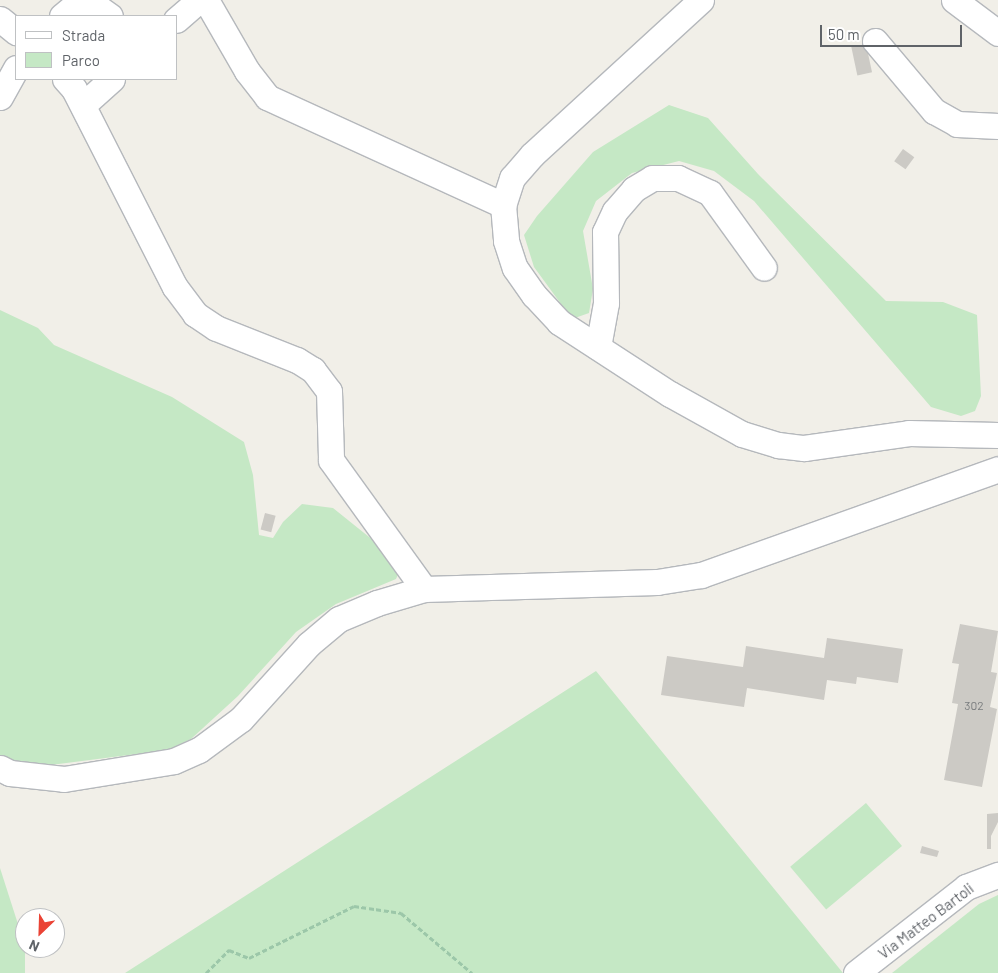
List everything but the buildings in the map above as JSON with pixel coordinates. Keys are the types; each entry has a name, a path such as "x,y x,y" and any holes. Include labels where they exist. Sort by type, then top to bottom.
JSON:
{"street":[{"path":"178,18 199,0"},
{"path":"206,0 246,72 267,97 503,205"},
{"path":"701,0 532,155 512,178 503,205 506,241 515,268 534,295 559,322 670,394 742,434 778,444 804,448 909,433 998,435"},
{"path":"954,0 998,33"},
{"path":"63,15 74,6 100,9 109,15"},
{"path":"0,19 15,31"},
{"path":"875,41 934,111 957,124 998,126"},
{"path":"0,96 15,70"},
{"path":"66,80 74,89 83,105 176,288 195,314 216,328 297,360 313,370 329,391 331,460 424,589"},
{"path":"83,105 111,80"},
{"path":"598,347 606,304 605,232 615,211 634,189 652,178 678,178 710,192 764,268"},
{"path":"0,768 10,773 64,779 174,761 199,750 241,719 309,644 339,619 377,603 424,589 656,582 701,575 998,469"},
{"name":"Via Matteo Bartoli","path":"856,973 966,887 998,875"}],"path":[{"path":"206,973 229,950 249,958 354,906 401,913 472,973"}],"green space":[{"path":"669,105 708,118 758,174 886,301 943,302 977,315 981,396 975,411 961,416 931,407 754,201 714,171 679,161 632,173 596,201 583,231 593,289 589,313 572,319 534,267 524,235 537,216 593,152"},
{"path":"0,310 38,328 54,345 172,397 244,442 253,475 259,535 273,538 283,522 302,504 333,508 394,557 400,570 396,579 336,604 296,632 238,696 191,739 168,750 35,767 0,756"},
{"path":"596,671 843,973 125,973 189,932"},
{"path":"866,803 902,846 826,910 790,867"},
{"path":"0,868 15,915 15,958 25,958 25,973 0,973"},
{"path":"998,895 998,973 892,973 979,904"}]}
